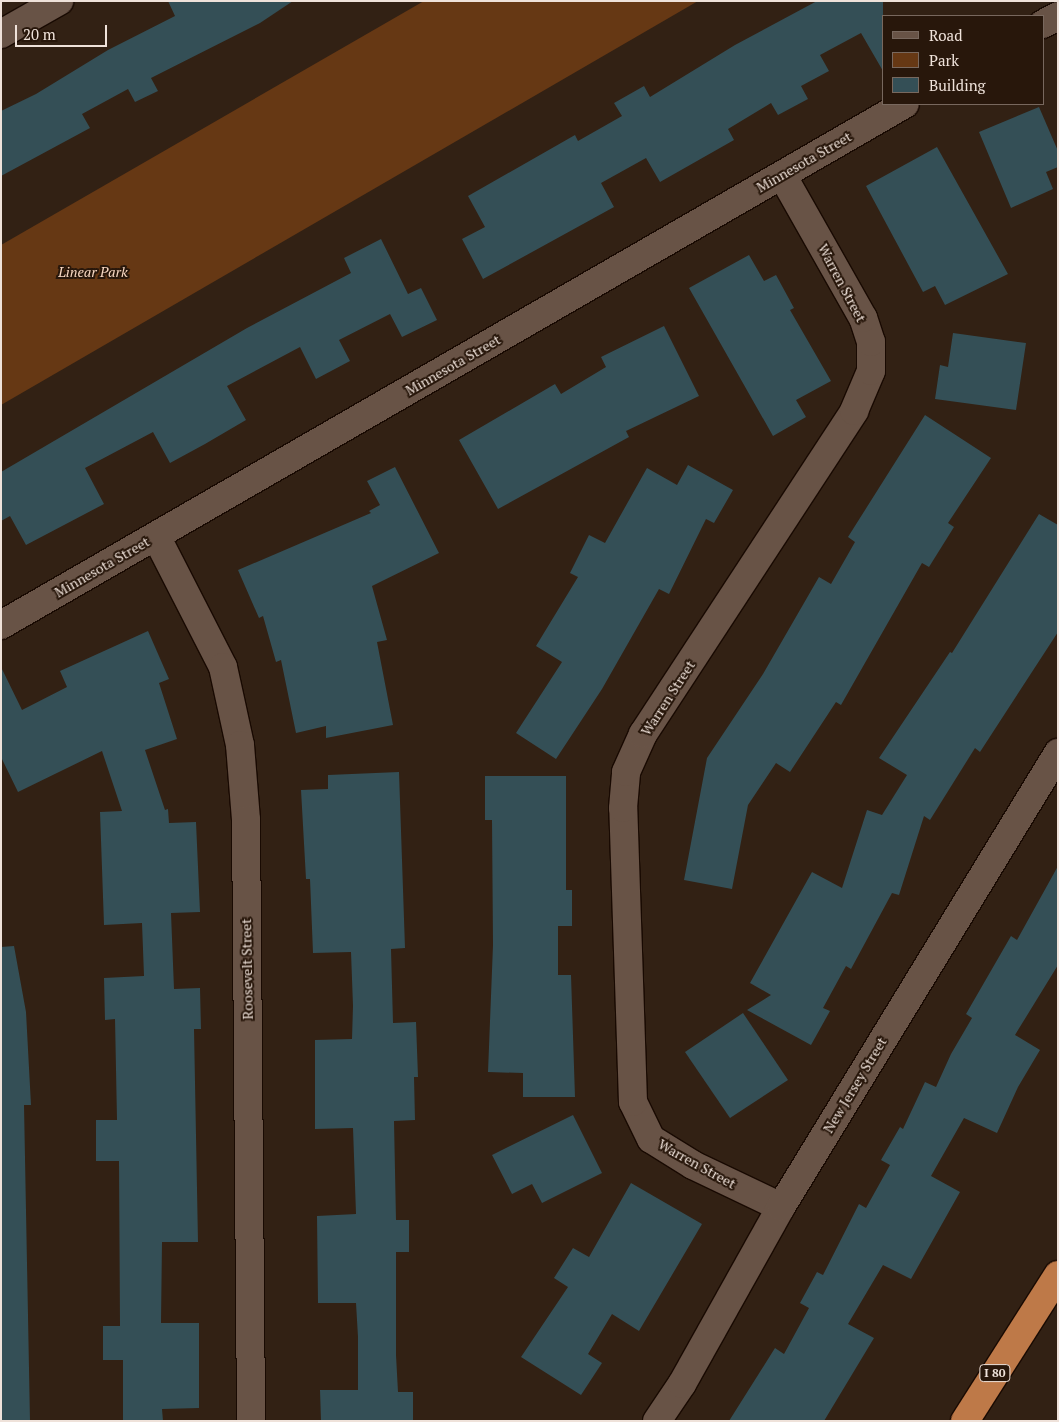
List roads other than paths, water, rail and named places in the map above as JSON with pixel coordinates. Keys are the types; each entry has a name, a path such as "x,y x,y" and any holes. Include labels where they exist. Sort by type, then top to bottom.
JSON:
{"highway":[{"name":"I 80","path":"965,1421 1058,1275"},
{"path":"948,1421 1025,1326"}],"street":[{"path":"1,34 59,1"},
{"path":"1044,23 1058,16"},
{"name":"Minnesota Street","path":"1,625 903,105"},
{"name":"Warren Street","path":"781,1207 693,1165 651,1139 633,1102 623,808 626,772 644,734 854,411 871,372 871,342 863,318 782,175"},
{"name":"Roosevelt Street","path":"156,536 223,667 240,745 246,820 251,1421"},
{"name":"New Jersey Street","path":"657,1421 682,1384 781,1207 1058,753"}],"park label":[{"name":"Linear Park","path":"93,272"}]}
